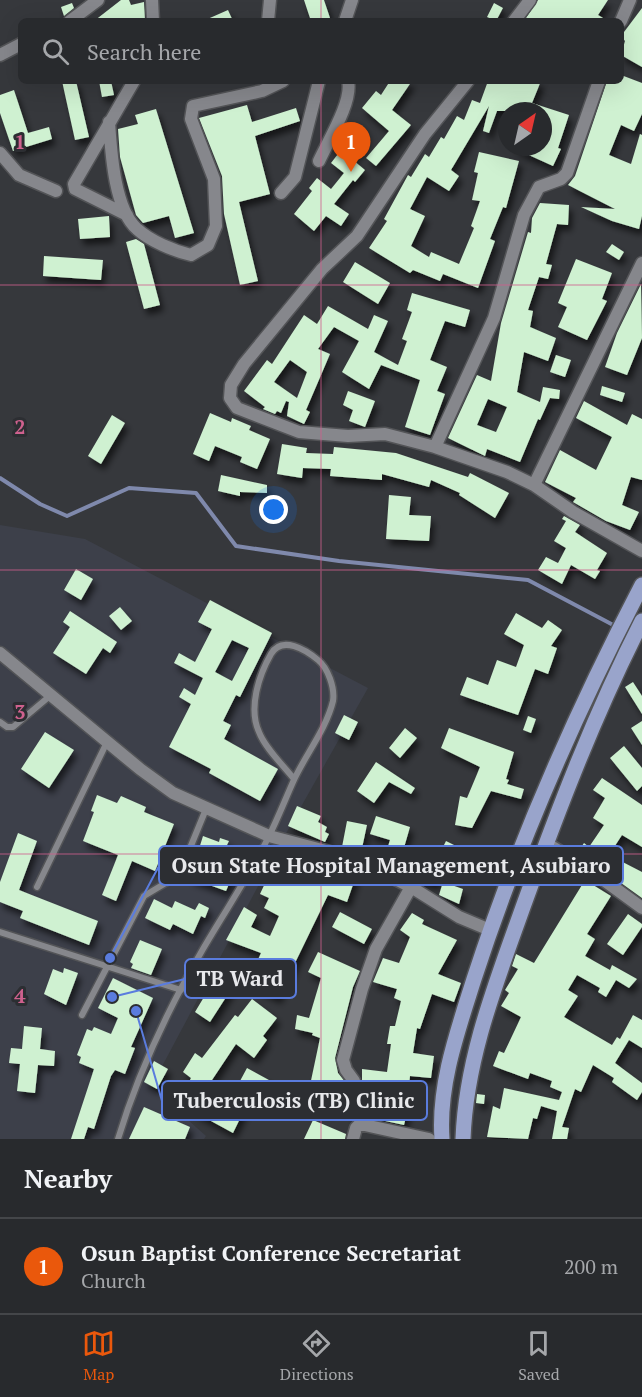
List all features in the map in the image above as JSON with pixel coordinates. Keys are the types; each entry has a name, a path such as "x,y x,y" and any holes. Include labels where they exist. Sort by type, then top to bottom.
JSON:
{"main road":[{"path":"442,1139 442,1105 448,1071 490,930 539,804 583,701 642,585"},
{"path":"463,1139 471,1065 483,1020 546,843 624,658 641,624"}],"street":[{"path":"74,18 98,0"},
{"path":"152,0 153,18"},
{"path":"268,18 270,0"},
{"path":"346,18 352,0"},
{"path":"516,18 530,0"},
{"path":"622,18 630,0"},
{"path":"0,55 18,46"},
{"path":"127,215 74,186 132,84"},
{"path":"109,122 114,174 127,215 136,229 175,251 191,255 208,245 216,226 214,178 190,119 190,112 193,106 262,91 274,84"},
{"path":"281,193 295,177 318,84"},
{"path":"319,161 345,106 350,88 349,84"},
{"path":"466,84 425,134 357,236 322,269 244,364 231,384 230,398 237,408 298,432 348,436 385,434 435,447 507,472 534,485 573,512 642,551"},
{"path":"435,447 494,318 524,215 539,187 561,179 567,173 598,84"},
{"path":"0,153 19,175 57,191"},
{"path":"534,485 642,263"},
{"path":"0,653 173,793 269,836 341,855 411,887 459,917 490,930"},
{"path":"546,843 590,870 642,908"},
{"path":"354,1082 343,1060 362,989 376,949 411,887"},
{"path":"354,1139 356,1128 360,1124 429,1139"}],"lane":[{"path":"118,1139 130,1098 181,990 269,836 294,779 326,720 333,698 327,670 318,660 288,644 279,645 272,652 260,679 254,707 259,732 294,779"},
{"path":"0,722 7,727 13,727 52,695"},
{"path":"37,886 108,741"},
{"path":"82,1015 144,896 179,875 206,809"},
{"path":"0,932 181,990"}],"shaded area":[{"path":"0,525 85,539 368,688 289,828 151,1087 206,1136 204,1139 0,1139"}],"building":[{"path":"121,0 129,0 131,5 144,2 145,18 98,18"},
{"path":"304,0 324,0 330,18 310,18"},
{"path":"538,0 608,0 598,15 603,18 526,18"},
{"path":"72,3 74,8 64,16 61,7"},
{"path":"494,3 503,8 498,18 487,17"},
{"path":"642,8 642,67 624,57 624,32"},
{"path":"228,10 232,18 210,18"},
{"path":"624,76 642,83 642,114 634,131 621,125 609,155 631,164 640,134 642,135 642,216 639,229 612,221 581,207 615,209 568,185 575,176 606,84 624,84"},
{"path":"63,84 77,84 89,137 75,140"},
{"path":"100,84 112,84 114,95 102,97"},
{"path":"388,84 410,84 392,110 411,125 376,166 366,158 389,131 362,108 376,91 381,95"},
{"path":"487,84 540,84 532,102 498,102 498,111 489,133 483,131 489,106 451,170 459,176 449,191 427,177 410,209 425,216 411,246 429,257 431,252 459,264 474,228 471,226 480,201 472,200 478,173 474,172 479,152 519,161 506,208 503,207 490,239 495,241 478,288 443,274 440,281 413,270 410,273 369,248 387,221 384,219 408,175 411,177 425,154 429,157 441,137 444,139 457,116 464,120 472,100 480,103"},
{"path":"14,90 28,133 49,127 52,139 13,151 0,113 0,95"},
{"path":"247,105 252,122 296,108 300,121 255,136 270,194 239,202 258,281 240,285 224,214 222,176 199,118"},
{"path":"156,109 194,233 175,238 169,216 143,223 136,215 120,157 118,129 138,124 135,115"},
{"path":"552,109 569,115 558,148 561,149 553,166 531,156 552,156"},
{"path":"341,150 365,170 355,182 353,180 334,204 349,214 341,226 326,216 314,231 294,214 312,191 309,188 317,178 331,189 344,173 331,163"},
{"path":"540,203 569,205 568,225 557,224 546,264 552,265 548,279 539,277 528,310 533,311 530,327 556,338 548,361 524,352 517,392 540,402 543,387 560,390 559,399 550,398 540,420 538,419 520,462 487,449 485,456 448,438 477,375 491,381 501,323 528,232 531,233 532,218","holes":["488,399 507,407 496,432 477,425"]},
{"path":"109,216 110,237 80,239 78,219"},
{"path":"136,239 144,244 160,305 144,309 126,242"},
{"path":"612,244 624,252 619,260 606,252"},
{"path":"44,256 103,260 101,280 43,276"},
{"path":"576,259 612,273 602,299 607,301 587,340 558,327 567,307 558,303"},
{"path":"355,262 390,283 378,304 343,282"},
{"path":"641,284 642,338 627,375 605,367 617,333"},
{"path":"412,293 470,310 465,327 445,321 430,360 447,367 437,391 445,394 430,435 405,427 420,380 381,365 369,389 342,372 359,341 334,327 318,349 330,354 306,410 310,412 304,424 287,416 289,402 286,401 281,413 277,411 275,414 263,409 265,407 244,391 267,360 272,364 304,315 317,324 328,306 368,329 374,315 388,321 374,352 398,365 407,341 402,339 412,312 407,310","holes":["290,360 307,372 297,398 274,382"]},
{"path":"556,355 571,360 565,377 550,372"},
{"path":"602,386 625,393 622,402 600,395"},
{"path":"348,391 375,401 365,427 349,421 353,410 343,405"},
{"path":"584,401 627,425 632,414 642,419 642,480 631,477 622,505 639,512 630,530 606,521 573,502 576,498 545,482 560,450 596,470 612,437 576,418"},
{"path":"210,413 231,422 232,418 251,426 249,430 270,439 257,469 240,462 242,457 215,446 209,461 193,454"},
{"path":"112,415 125,423 101,464 88,456"},
{"path":"282,444 307,448 306,453 333,454 334,447 396,453 468,477 470,473 509,493 495,518 459,495 460,493 431,480 429,487 382,474 382,480 330,476 331,469 303,468 302,478 277,474"},
{"path":"221,475 267,485 267,493 240,492 240,496 218,491"},
{"path":"389,495 411,497 409,515 431,516 429,541 386,539"},
{"path":"564,516 580,525 575,532 607,553 597,570 600,571 595,579 571,565 562,584 538,570 546,557 558,563 566,548 554,541 566,521 562,519"},
{"path":"76,569 93,579 81,600 64,590"},
{"path":"210,600 272,633 240,697 236,695 223,721 231,725 224,739 278,769 260,801 209,773 211,769 169,747 191,704 179,697 184,688 195,695 203,678 174,663 179,653 195,662 212,629 198,622","holes":["232,640 249,648 232,681 215,672"]},
{"path":"120,607 132,621 121,630 109,616"},
{"path":"70,611 117,642 110,653 103,648 86,674 53,653 70,627 63,622"},
{"path":"516,613 542,628 548,620 562,630 551,646 557,648 548,674 535,669 518,715 460,695 467,677 488,685 497,660 516,667 524,645 504,634"},
{"path":"633,682 642,696 642,714 625,687"},
{"path":"344,715 358,722 349,740 335,733"},
{"path":"528,716 536,719 531,733 523,730"},
{"path":"642,721 642,745 631,728"},
{"path":"405,728 417,738 400,758 389,748"},
{"path":"449,728 514,752 506,779 509,780 507,784 524,789 521,799 491,791 472,828 455,825 460,796 467,798 480,767 441,748"},
{"path":"45,732 74,750 49,788 21,769"},
{"path":"624,746 642,768 642,786 637,791 610,758"},
{"path":"376,762 415,788 411,794 389,782 374,803 357,791"},
{"path":"602,778 642,805 642,847 622,835 609,855 642,872 642,898 578,852 584,843 589,847 604,825 593,818 605,798 593,790"},
{"path":"97,795 117,803 121,796 146,807 144,812 174,824 155,871 132,861 116,901 102,895 118,855 83,841 94,812 91,811"},
{"path":"297,806 321,816 318,822 327,827 325,832 329,834 325,842 288,826"},
{"path":"376,816 410,827 403,851 422,858 422,855 441,859 437,884 417,880 418,878 342,847 347,821 367,825 362,848 384,859 390,840 370,834"},
{"path":"18,833 37,841 19,890 98,921 89,945 20,918 23,911 0,902 0,882"},
{"path":"203,836 219,842 220,838 229,841 227,845 245,851 234,881 231,879 226,891 190,878"},
{"path":"446,841 462,849 458,857 442,849"},
{"path":"317,862 356,876 347,902 328,895 278,998 247,984 261,953 226,940 244,907 257,915 251,927 270,936 279,916 264,908 269,898 260,894 267,879 277,884 287,869 310,885"},
{"path":"585,880 611,896 587,934 595,939 585,956 610,970 612,965 637,979 629,988 616,980 606,997 598,992 600,988 577,975 568,990 578,996 564,1017 612,1045 617,1037 620,1039 633,1015 642,1020 642,1048 629,1040 615,1063 642,1083 642,1092 637,1100 612,1082 614,1078 593,1065 581,1092 575,1089 562,1127 569,1128 567,1139 552,1139 557,1111 541,1106 537,1119 533,1118 528,1139 487,1137 493,1106 500,1109 504,1088 559,1100 562,1092 550,1087 552,1081 530,1073 528,1079 493,1066 499,1051 504,1053 521,1017 501,1006 509,993 505,990 518,969 512,966 516,954 534,963"},
{"path":"443,882 463,889 459,904 439,895"},
{"path":"154,899 172,908 175,901 195,910 199,903 209,908 205,918 201,916 193,934 173,924 170,930 145,918"},
{"path":"340,912 372,929 364,944 332,927"},
{"path":"412,913 424,920 422,924 457,940 438,974 461,983 454,1002 432,994 420,1029 417,1028 413,1053 434,1056 431,1078 410,1076 407,1104 409,1105 404,1125 362,1116 350,1117 358,1088 362,1084 362,1069 387,1072 391,1044 387,1044 390,1026 395,1026 401,1001 394,998 397,989 373,982 383,958 399,963 410,937 400,930"},
{"path":"628,914 642,924 642,927 623,955 607,944"},
{"path":"140,940 162,949 151,975 131,968 133,964 130,962"},
{"path":"318,952 360,971 353,987 335,1058 338,1073 346,1083 343,1091 333,1089 329,1112 253,1092 233,1133 178,1103 191,1078 183,1072 195,1053 202,1058 235,1015 238,1017 252,999 277,1018 263,1036 267,1040 254,1058 236,1044 204,1092 226,1107 247,1068 278,1085 309,1090 320,1038 312,1035 313,1033 295,1029 297,1015 309,1018 321,978 308,972"},
{"path":"64,968 78,973 66,1005 44,994 53,969 63,973"},
{"path":"216,977 232,988 210,1022 195,1012"},
{"path":"113,978 153,998 131,1047 135,1048 125,1074 115,1070 111,1076 94,1129 88,1127 84,1139 71,1139 94,1069 79,1063 81,1057 77,1055 87,1029 92,1031 94,1027 111,1034 118,1018 98,1008"},
{"path":"24,1026 42,1028 40,1049 55,1051 54,1066 38,1065 35,1093 17,1091 20,1064 9,1063 11,1048 22,1049"},
{"path":"154,1061 168,1069 157,1089 144,1082"},
{"path":"477,1094 485,1095 484,1104 476,1103"},
{"path":"144,1107 190,1127 185,1139 129,1139"},
{"path":"313,1120 346,1134 345,1139 304,1139"}],"waterway":[{"path":"0,478 40,504 67,516 129,488 196,493 236,546 339,561 528,580 617,627"}],"place":[{"name":"Osun Baptist Conference Secretariat","path":"351,172"},
{"name":"Osun State Hospital Management, Asubiaro","path":"110,958"},
{"name":"TB Ward","path":"112,997"},
{"name":"Tuberculosis (TB) Clinic","path":"136,1011"}]}
